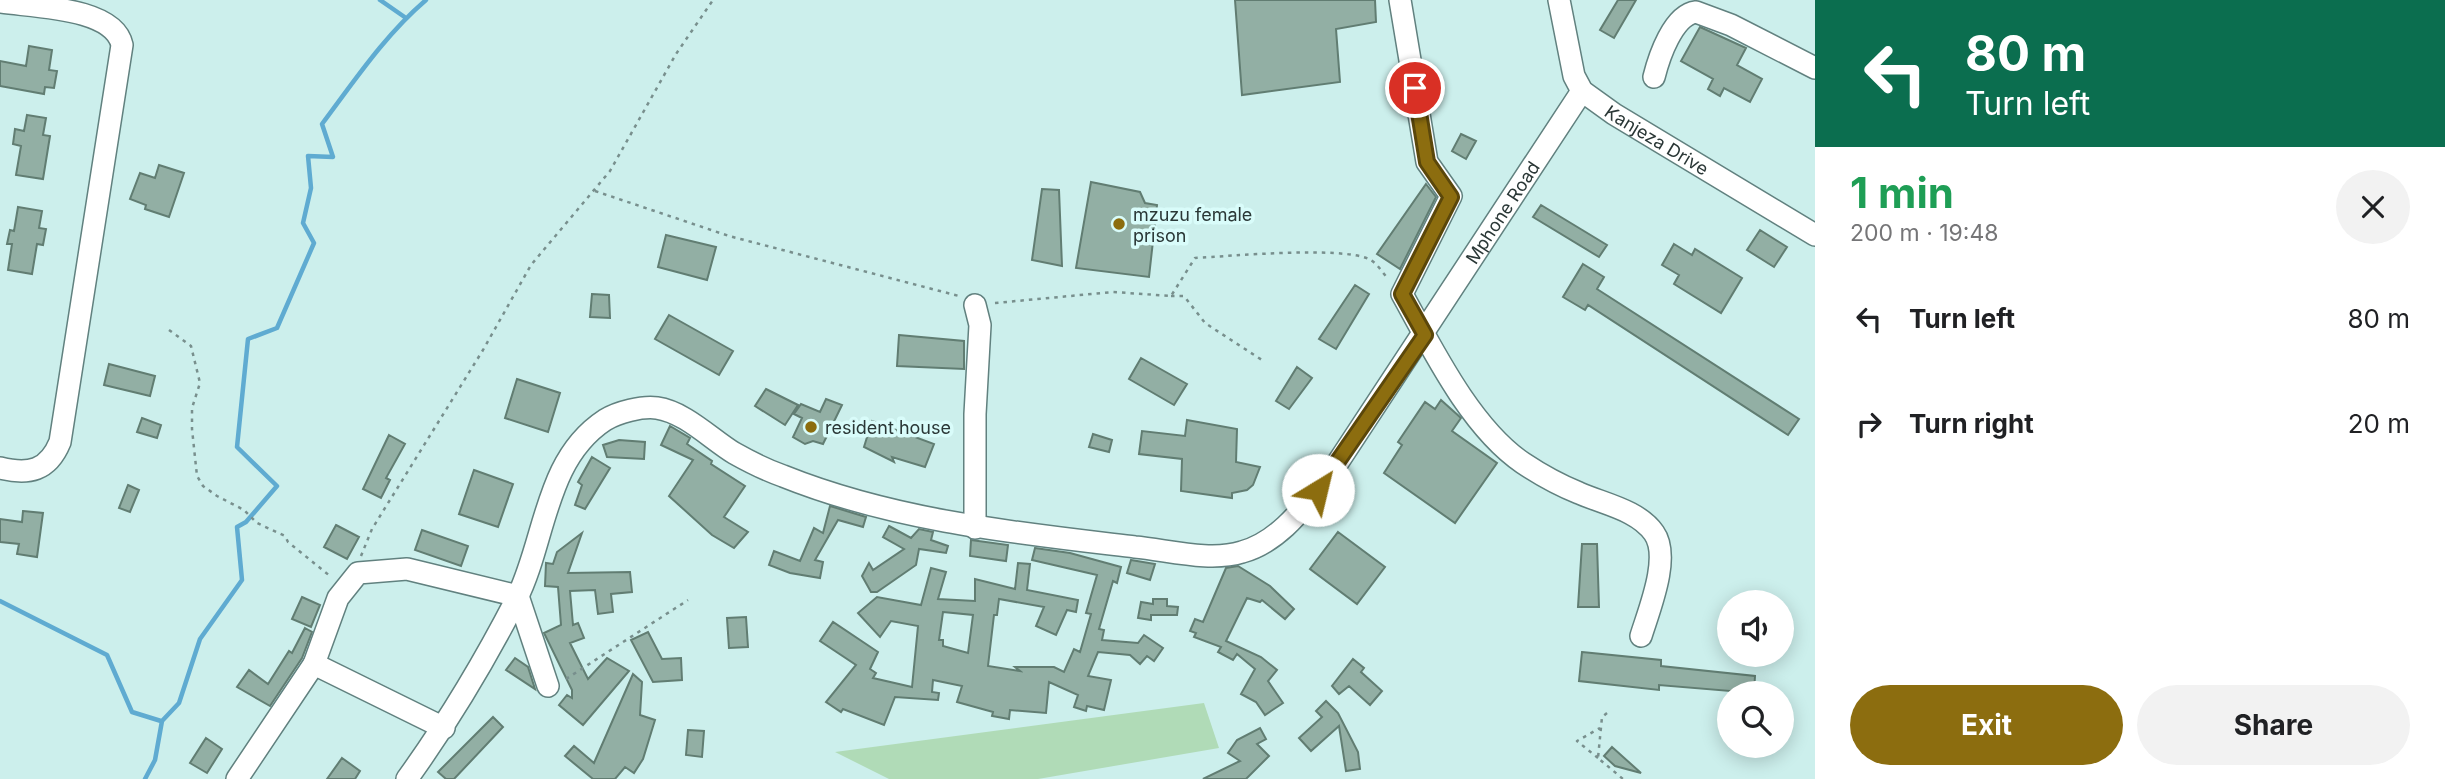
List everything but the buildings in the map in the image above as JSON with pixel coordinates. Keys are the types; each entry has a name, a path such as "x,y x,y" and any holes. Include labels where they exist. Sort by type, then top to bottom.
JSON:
{"street":[{"path":"1400,0 1427,162 1451,197 1402,294 1478,419 1519,460 1566,487 1640,519 1654,533 1660,548 1659,572 1640,636"},
{"path":"1559,0 1574,76 1582,91"},
{"path":"0,2 92,16 112,26 120,35 122,45 60,442 47,465 35,471 20,473 0,468"},
{"path":"1654,77 1675,27 1685,16 1696,12 1731,25 1815,68"},
{"name":"Kanjeza Drive","path":"1582,91 1614,114 1815,235"},
{"name":"Mphone Road","path":"407,779 444,728 518,596 548,501 582,439 607,419 635,409 657,408 675,414 736,454 786,478 903,513 975,528 1219,556 1257,547 1287,524 1327,479 1425,335 1582,91"},
{"path":"975,305 980,325 975,528"},
{"path":"237,779 314,664 351,579 407,569 518,596 548,686"},
{"path":"314,664 444,728"}],"path":[{"path":"169,330 191,346 200,383 192,408 192,429 197,476 203,486 244,510 257,523 285,536 288,542 351,579 372,529 470,372 531,265 564,222 595,191 676,54 713,0"},
{"path":"595,191 729,236 957,295 975,305 1113,292 1184,296 1205,323 1265,362"},
{"path":"1171,296 1195,258 1265,254 1343,255 1370,260 1402,294"},
{"path":"548,686 554,687 688,600"},
{"path":"1598,758 1602,717 1607,713"},
{"path":"1600,728 1577,741 1623,779"}],"green space":[{"path":"1204,703 1219,748 1038,779 889,779 835,752"}],"waterway":[{"path":"380,0 406,18"},
{"path":"145,779 155,760 162,721 179,703 200,639 242,580 237,527 246,522 277,486 237,447 248,339 277,328 314,243 303,223 311,188 308,156 333,157 322,124 384,43 426,0"},
{"path":"0,601 107,655 132,712 161,721"}],"place":[{"name":"mzuzu female prison","path":"1119,224"},
{"name":"resident house","path":"811,427"}],"route":[{"path":"1318,490 1425,335 1402,294 1451,197 1430,171 1427,162 1415,88"}]}
